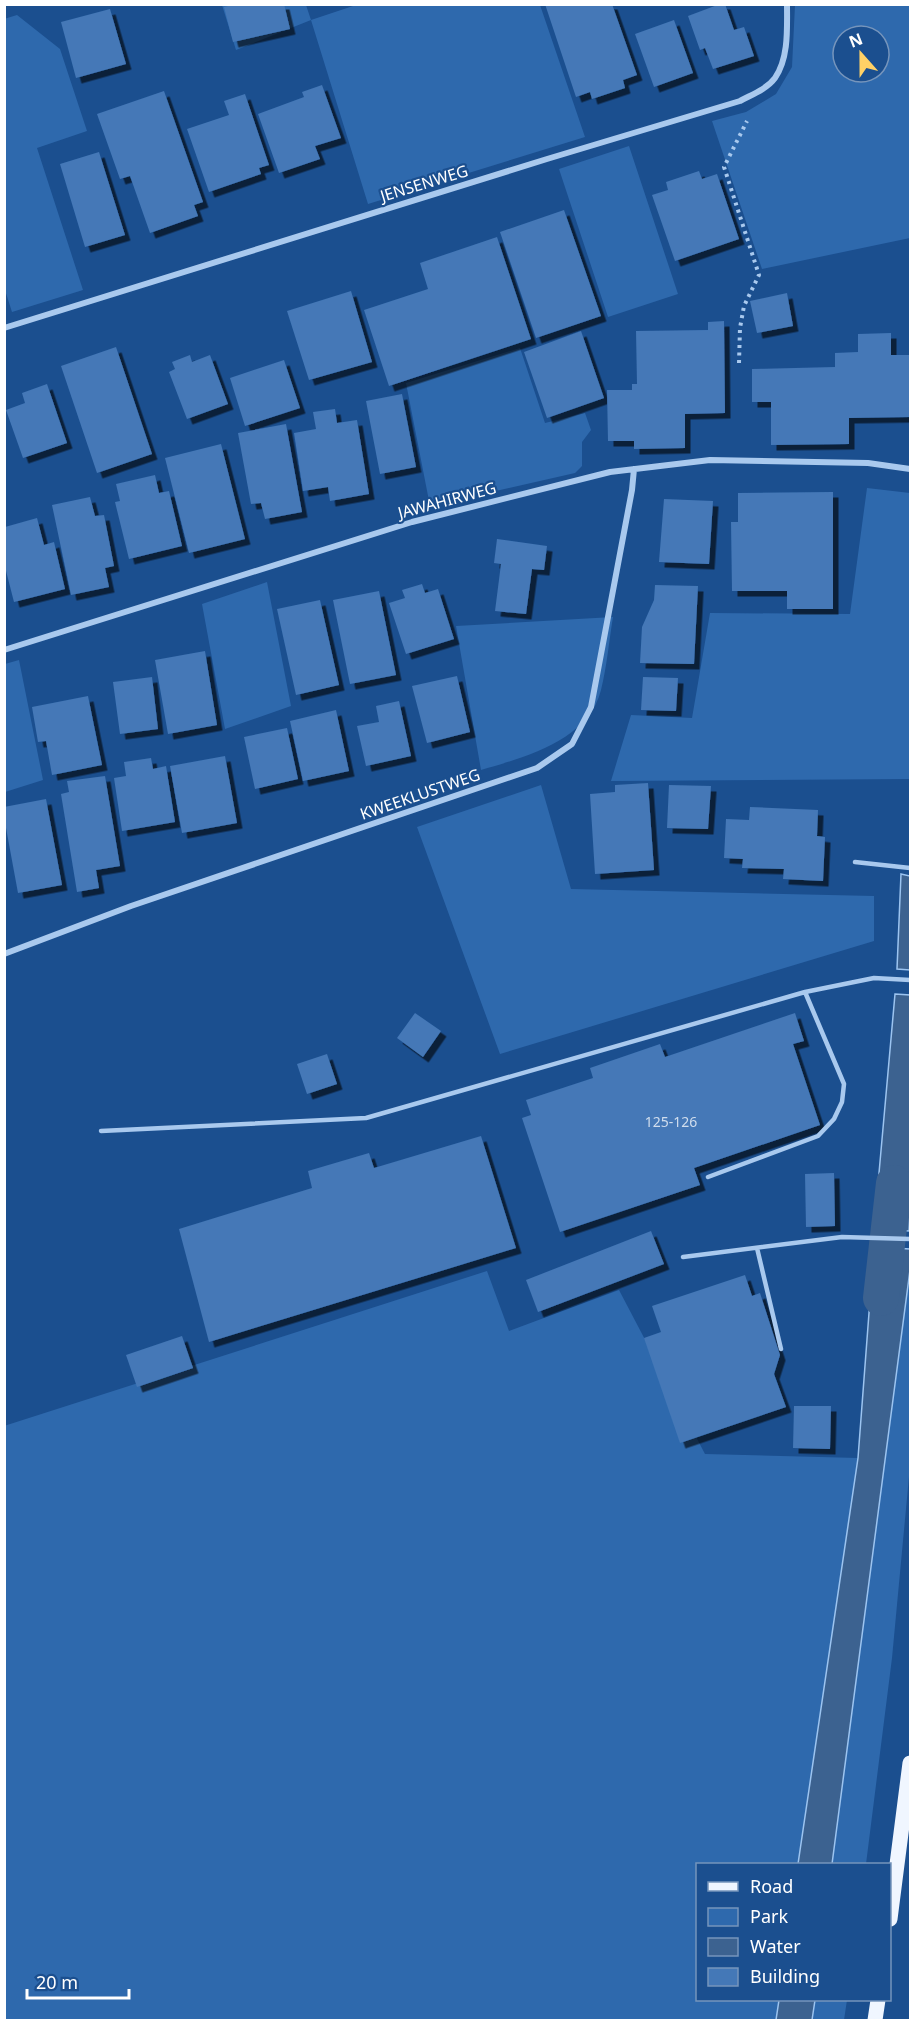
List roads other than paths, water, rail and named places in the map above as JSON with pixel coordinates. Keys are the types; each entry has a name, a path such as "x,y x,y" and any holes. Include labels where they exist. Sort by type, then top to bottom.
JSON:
{"main road":[{"path":"891,1914 906,1835 910,1763"},
{"path":"875,2020 878,2001"}],"street":[{"name":"JENSENWEG","path":"4,328 740,101 761,90 775,78 782,62 787,39 787,4"},
{"name":"JAWAHIRWEG","path":"4,650 412,522 610,472 710,460 868,463 910,469"},
{"name":"KWEEKLUSTWEG","path":"4,954 131,906 537,768 572,744 591,707 634,469"}],"lane":[{"path":"855,862 910,868"},
{"path":"101,1131 366,1118 805,992 874,978 910,981"},
{"path":"708,1177 818,1136 834,1119 842,1102 844,1084 805,992"},
{"path":"683,1257 842,1237 910,1239"},
{"path":"757,1248 781,1349"}],"water":[{"path":"901,874 910,876 910,970 897,969"},
{"path":"895,994 910,995 909,1231 874,1229"},
{"path":"874,1247 910,1249 910,1270 832,1863 798,1863 858,1458"},
{"path":"779,2001 815,2001 812,2020 776,2020"}],"waterway":[{"path":"881,1298 894,1183"}]}
